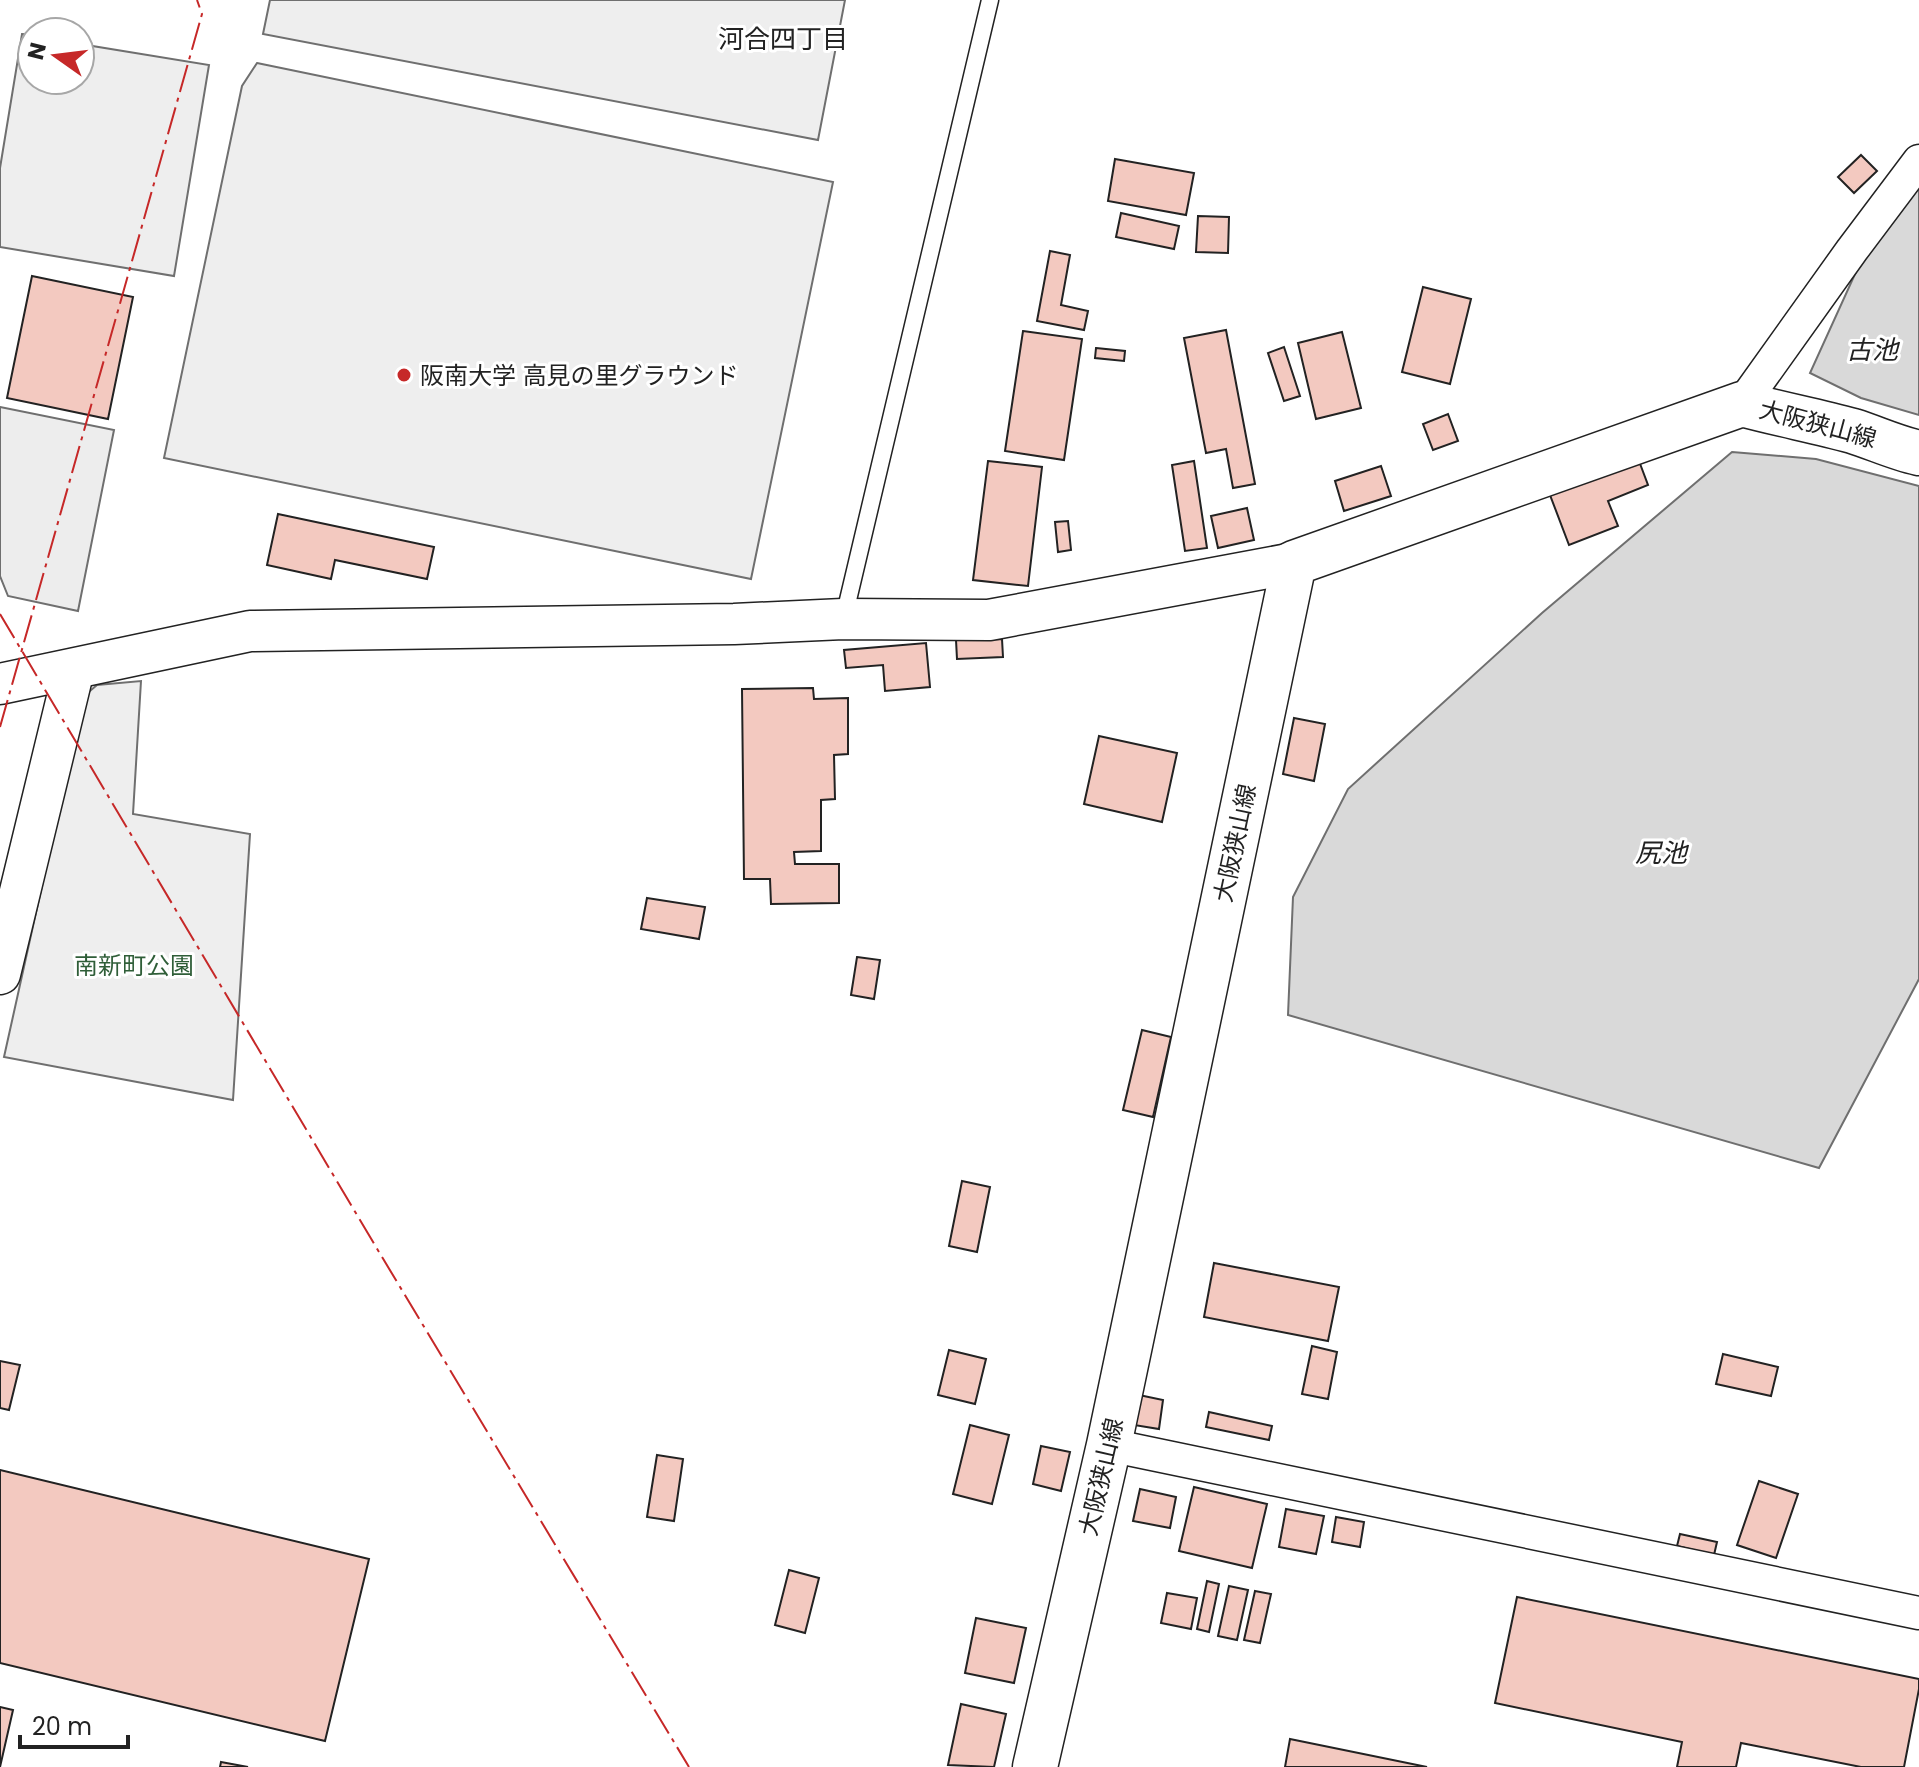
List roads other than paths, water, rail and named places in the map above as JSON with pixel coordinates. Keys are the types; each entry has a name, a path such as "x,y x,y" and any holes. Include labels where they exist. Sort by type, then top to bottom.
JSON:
{"main road":[{"name":"大阪狭山線","path":"1035,1767 1109,1445 1294,563 1742,404 1813,420 1919,453"}],"street":[{"path":"1742,404 1919,161"},
{"path":"1,680 74,669 250,631 718,625 843,619 989,620 1294,563"},
{"path":"0,974 74,669"},
{"path":"1109,1445 1919,1613"}],"lane":[{"path":"843,619 990,0"}],"water":[{"name":"古池","path":"1919,186 1919,415 1861,398 1810,373 1860,263"},
{"name":"尻池","path":"1732,452 1816,459 1919,486 1919,979 1819,1168 1288,1015 1293,897 1348,789 1542,613"}],"place":[{"name":"阪南大学 高見の里グラウンド","path":"404,375"}],"district":[{"name":"河合四丁目","path":"783,39"}],"park label":[{"name":"南新町公園","path":"134,965"}]}
